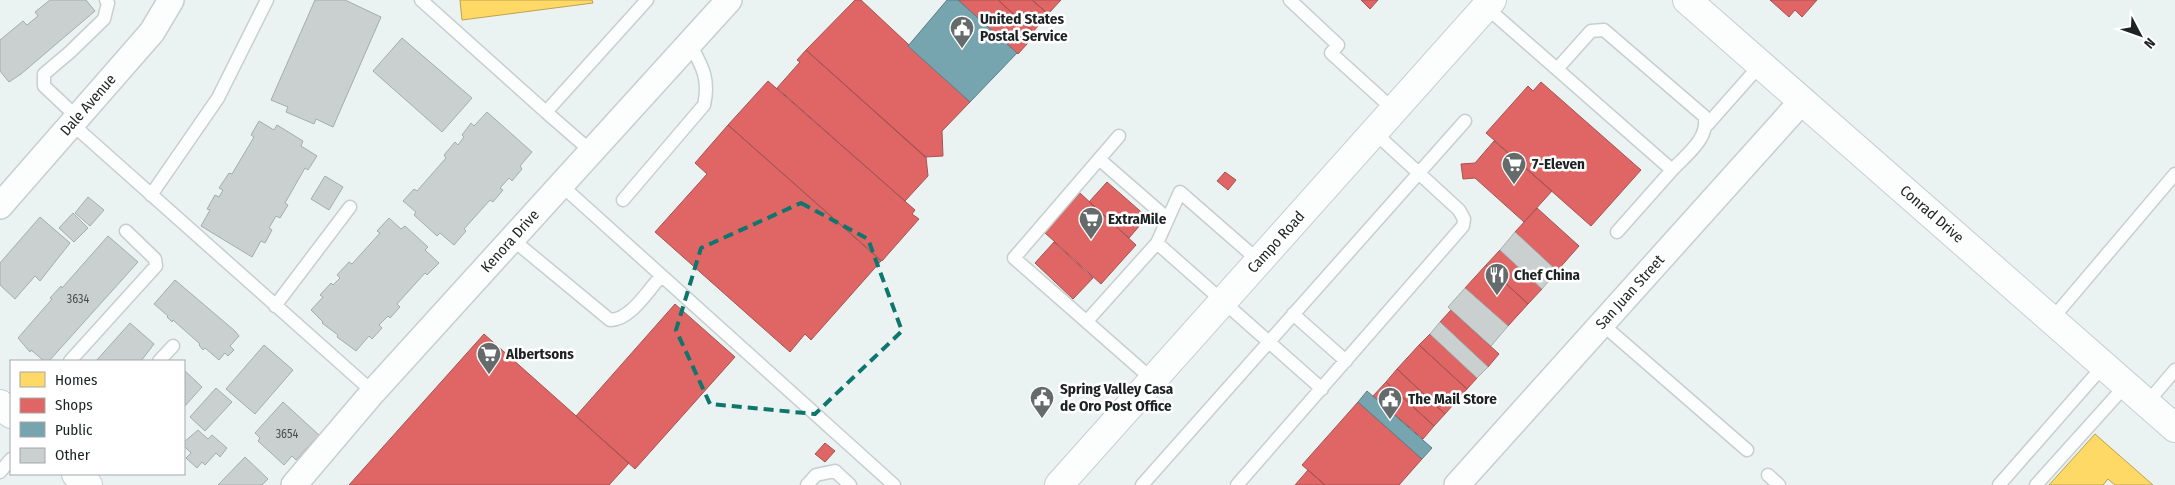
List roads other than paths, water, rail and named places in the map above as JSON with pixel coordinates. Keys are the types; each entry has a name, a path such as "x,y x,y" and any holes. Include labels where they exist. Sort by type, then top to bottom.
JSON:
{"street":[{"name":"Dale Avenue","path":"0,206 152,32 171,0"},
{"name":"Kenora Drive","path":"294,485 373,392 729,0"},
{"name":"Conrad Drive","path":"1690,1 2175,428"},
{"name":"Campo Road","path":"1069,479 1153,380 1489,4"},
{"name":"San Juan Street","path":"1457,485 1803,100"},
{"path":"0,404 10,413"},
{"path":"77,475 88,485"}],"lane":[{"path":"106,0 108,4 104,19 44,74 44,86 75,121 151,195 373,392"},
{"path":"151,195 218,98 267,0"},
{"path":"421,0 592,152"},
{"path":"546,112 647,0"},
{"path":"1290,0 1338,44 1331,52 1394,110"},
{"path":"1489,4 1556,69 1672,170"},
{"path":"1556,69 1590,31 1604,30 1704,116 1707,125"},
{"path":"623,200 704,105 707,94 705,73 690,44"},
{"path":"1618,232 1703,136 1707,125 1760,64"},
{"path":"1142,485 1465,121"},
{"path":"1236,485 1463,226 1464,219 1459,210 1374,132"},
{"path":"1119,136 1014,258 1153,380"},
{"path":"1099,160 1168,219"},
{"path":"2052,319 2175,174"},
{"path":"561,185 894,485"},
{"path":"1087,321 1157,243 1180,192 1259,261"},
{"path":"275,306 350,207"},
{"path":"71,360 156,266 155,259 126,231"},
{"path":"512,239 610,320 619,320 627,314 661,276"},
{"path":"1157,243 1322,389"},
{"path":"1293,314 1346,361"},
{"path":"1602,324 1747,450"},
{"path":"160,360 173,346"},
{"path":"1999,485 2104,365"},
{"path":"2146,402 2175,370"},
{"path":"2036,485 2126,385"},
{"path":"0,472 10,461"},
{"path":"807,485 816,475 834,471 850,485"},
{"path":"1768,475 1779,485"}],"place":[{"name":"United States Postal Service","path":"962,49"},
{"name":"7-Eleven","path":"1514,185"},
{"name":"ExtraMile","path":"1091,240"},
{"name":"Chef China","path":"1497,296"},
{"name":"Albertsons","path":"489,375"},
{"name":"Spring Valley Casa de Oro Post Office","path":"1042,419"},
{"name":"The Mail Store","path":"1390,420"}]}
